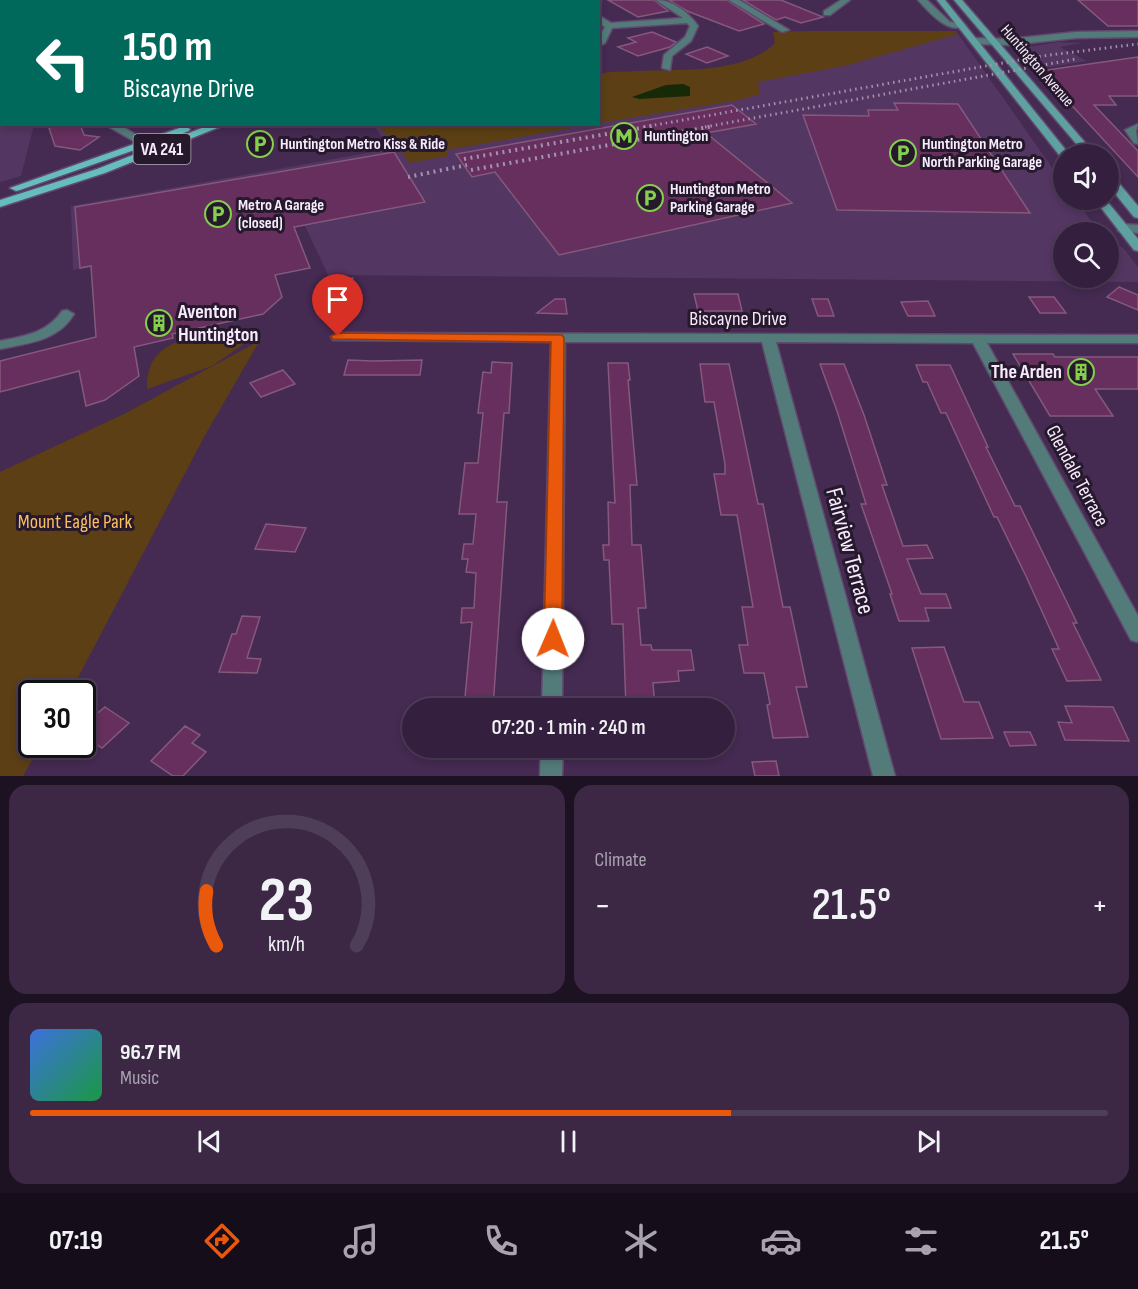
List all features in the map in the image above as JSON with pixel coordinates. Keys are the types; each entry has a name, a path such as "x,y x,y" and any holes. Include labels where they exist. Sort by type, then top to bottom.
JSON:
{"main road":[{"name":"Huntington Avenue","path":"941,0 1056,144"},
{"name":"Huntington Avenue","path":"958,0 1081,144"},
{"name":"VA 241","path":"0,193 192,126"},
{"name":"VA 241","path":"0,204 157,150 217,126"},
{"path":"1119,191 1138,214"},
{"path":"1108,210 1138,247"}],"street":[{"path":"660,0 687,16 694,26 694,33 668,55 667,68"},
{"path":"733,0 785,30"},
{"path":"827,13 846,0"},
{"path":"922,0 948,24 962,25"},
{"path":"600,19 609,26 690,20"},
{"path":"600,43 603,42 609,26"},
{"path":"978,44 1076,35 1138,34"},
{"path":"112,126 157,150"},
{"path":"1138,127 1130,130 1138,141"},
{"path":"1122,228 1138,229"},
{"path":"0,345 51,331 60,326 67,314"},
{"name":"Biscayne Drive","path":"338,336 1138,339"},
{"path":"552,698 558,338"},
{"name":"Fairview Terrace","path":"768,338 884,776"},
{"name":"Glendale Terrace","path":"978,339 1138,634"},
{"path":"551,776 552,758"}],"shaded area":[{"path":"860,31 956,31 1053,169 1053,210 1083,210 1092,222 1053,222 1053,281 328,275 305,226 73,270 71,206 389,149 375,126 600,126 600,74 791,73 870,47"},
{"path":"1059,42 1082,43 1060,47 1087,61 1033,70 1014,49"},
{"path":"683,84 690,87 690,96 639,99 632,97 666,85"},
{"path":"0,126 34,126 21,176 0,182"},
{"path":"1119,245 1138,267 1138,282 1119,282"}],"green space":[{"path":"955,31 958,34 844,66 758,82 760,94 740,100 600,123 600,74 690,70 746,61 775,43 773,32"},
{"path":"378,126 583,126 447,150 448,156 409,163 400,148"},
{"path":"251,334 248,341 212,366 147,389 149,370 157,356 169,346 200,336"},
{"name":"Mount Eagle Park","path":"263,339 256,347 204,437 77,680 18,680 18,758 33,758 23,776 0,776 0,472 124,414"}],"building":[{"path":"608,0 654,0 668,11 638,17"},
{"path":"669,0 727,0 764,24 739,31 687,11"},
{"path":"743,0 781,0 823,17 801,23 785,17 776,20"},
{"path":"1078,0 1138,0 1138,26 1108,26"},
{"path":"652,32 676,42 670,47 638,56 618,47 636,42 628,38"},
{"path":"707,47 728,56 707,63 686,54"},
{"path":"1138,57 1138,96 1109,96 1116,105 1094,105 1138,151 1138,177 1119,156 1119,144 1107,144 1040,71"},
{"name":"Huntington Metro North Parking Garage","path":"894,103 958,104 1030,213 837,210 803,115 869,116 868,110 898,110"},
{"name":"Huntington Metro Parking Garage","path":"732,105 756,124 706,133 792,203 559,255 495,172 472,177 456,154"},
{"path":"81,126 84,135 99,137 80,150 55,146 49,128"},
{"path":"394,152 425,202 294,227 310,268 275,275 282,297 263,314 172,334 173,338 134,347 139,376 105,400 86,406 79,371 0,392 0,361 96,337 91,266 80,268 75,207"},
{"path":"353,278 348,299 318,299 324,279"},
{"path":"1119,287 1138,295 1138,310 1107,297"},
{"path":"694,294 738,294 742,311 698,311"},
{"path":"1029,297 1054,297 1066,313 1040,313"},
{"path":"555,299 565,299 567,314 537,313"},
{"path":"812,299 828,299 834,316 818,316"},
{"path":"928,301 935,316 908,316 901,302"},
{"name":"The Arden","path":"1013,354 1053,354 1055,357 1138,357 1138,389 1095,389 1113,416 1050,416"},
{"path":"348,360 422,360 420,375 344,375"},
{"path":"492,362 512,363 509,413 504,413 497,502 507,502 494,698 465,698 472,622 461,623 462,608 474,608 476,573 466,572 468,559 462,559 464,544 473,544 476,514 459,514 465,463 478,463 483,413 478,413 483,372 491,373"},
{"path":"608,363 628,363 637,485 630,485 632,545 641,545 646,608 638,608 641,645 651,645 652,650 691,650 694,670 678,671 679,681 653,683 654,698 626,698 623,624 612,624 609,560 604,560 603,545 609,545 608,502 615,503"},
{"path":"700,364 729,364 758,504 763,504 783,607 790,607 807,687 796,687 808,737 773,738 764,673 744,673 739,645 748,645 742,607 753,607 737,515 721,515 714,474 725,474 725,464 714,402 705,402"},
{"path":"820,364 844,364 887,485 882,485 903,546 927,545 933,558 907,559 921,594 946,594 951,608 925,608 929,621 899,621 861,504 866,504"},
{"path":"916,365 950,365 1015,506 1020,506 1077,623 1073,623 1101,680 1067,681 1052,649 1059,649 1025,574 997,517 994,517 946,413 941,413 927,382 923,382"},
{"path":"283,370 295,384 261,397 250,383"},
{"path":"266,524 306,528 295,552 255,549"},
{"path":"242,616 260,617 247,658 261,659 257,673 219,672 232,634 236,634"},
{"path":"944,647 964,702 979,702 993,738 941,739 912,648"},
{"path":"1065,706 1113,707 1129,741 1065,740 1058,722 1072,723"},
{"path":"105,707 129,723 102,748 96,744 96,714"},
{"path":"185,726 200,735 192,743 206,752 183,776 173,776 151,761"},
{"path":"1004,732 1030,732 1036,745 1010,746"},
{"path":"776,761 779,776 755,776 752,762"}],"railway":[{"path":"644,127 1042,56 1138,44"},
{"path":"705,127 1076,59"},
{"path":"464,159 652,126"},
{"path":"471,170 714,126"},
{"path":"408,177 467,165"}],"place":[{"name":"Huntington","path":"624,136"},
{"name":"Huntington Metro Kiss & Ride","path":"260,144"},
{"name":"Huntington Metro North Parking Garage","path":"903,153"},
{"name":"Huntington Metro Parking Garage","path":"650,198"},
{"name":"Metro A Garage (closed)","path":"218,214"},
{"name":"Aventon Huntington","path":"159,323"},
{"name":"The Arden","path":"1081,372"}],"route":[{"path":"338,336 558,338 553,639"}]}
